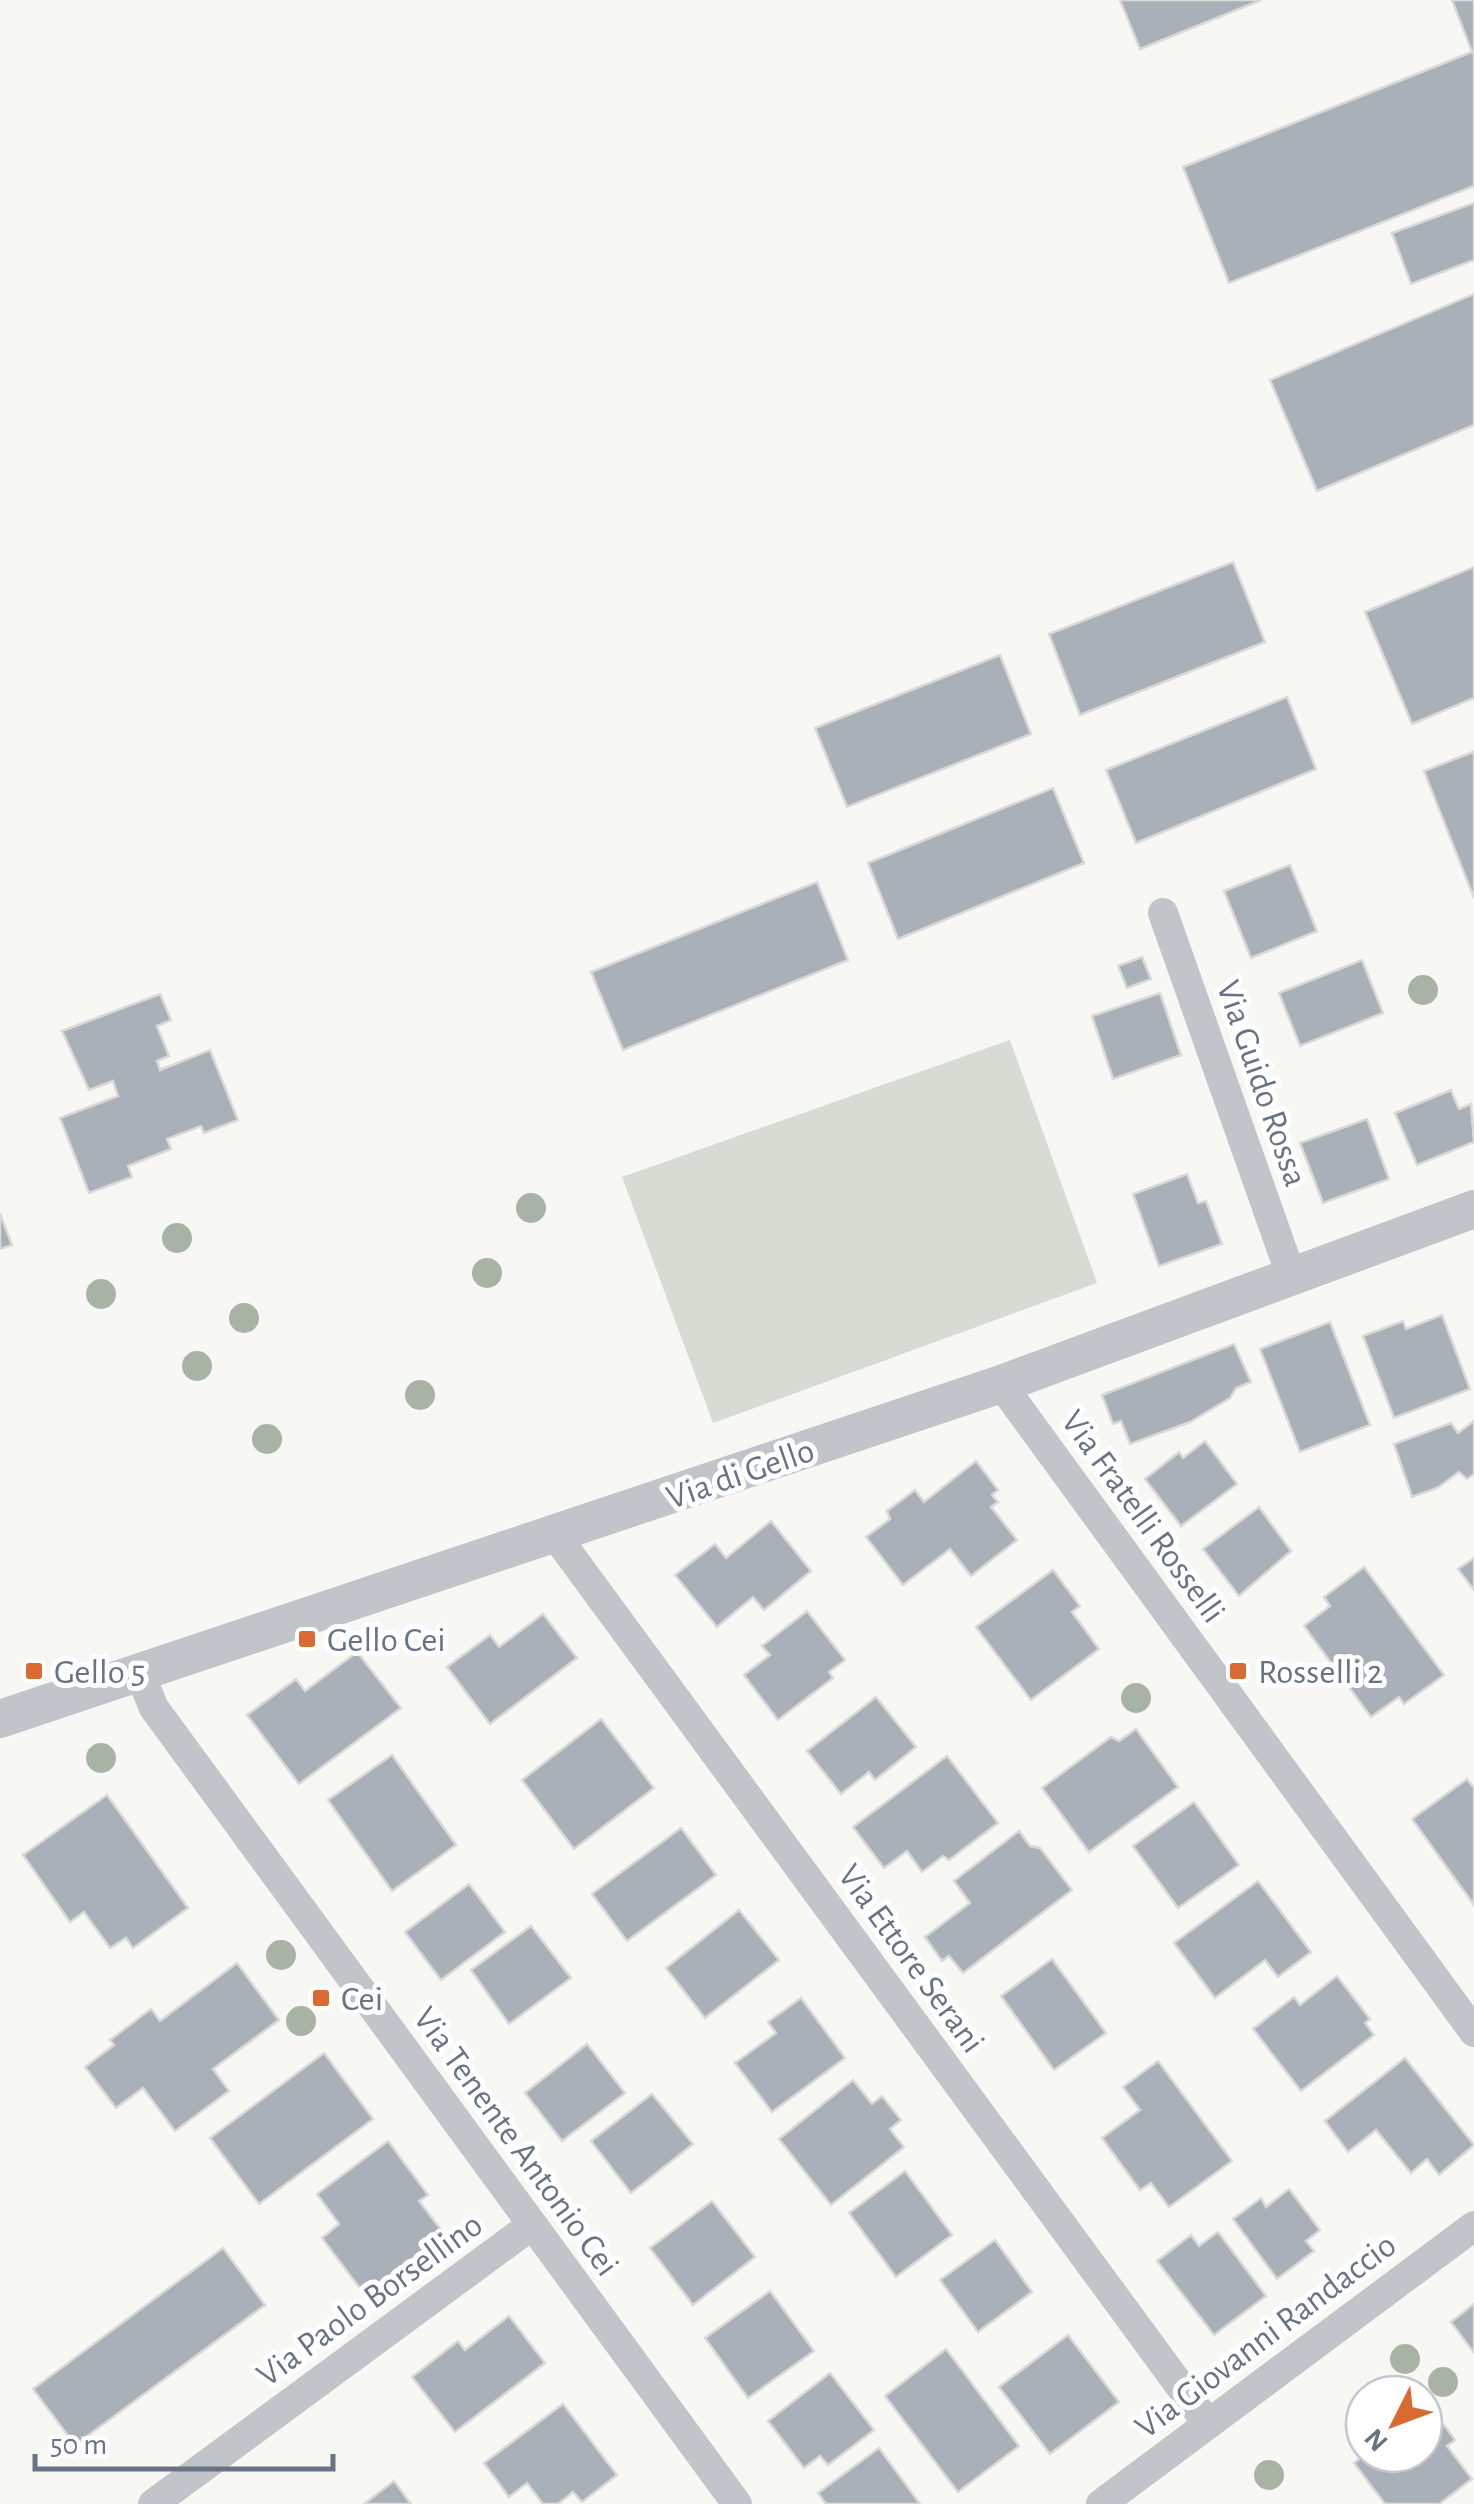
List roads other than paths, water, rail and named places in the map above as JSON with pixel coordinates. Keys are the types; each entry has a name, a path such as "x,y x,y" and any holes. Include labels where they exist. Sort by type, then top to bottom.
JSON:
{"street":[{"name":"Via Guido Rossa","path":"1163,913 1292,1278"},
{"name":"Via di Gello","path":"0,1719 1001,1384 1474,1209"},
{"name":"Via Fratelli Rosselli","path":"1001,1384 1474,2032"},
{"name":"Via Ettore Serani","path":"556,1536 1208,2424"},
{"name":"Via Tenente Antonio Cei","path":"139,1672 154,1708 737,2504"},
{"name":"Via Paolo Borsellino","path":"154,2504 532,2225"},
{"name":"Via Giovanni Randaccio","path":"1101,2504 1474,2226"}],"place":[{"name":"Gello Cei","path":"307,1639"},
{"name":"Gello 5","path":"34,1671"},
{"name":"Rosselli 2","path":"1238,1671"},
{"name":"Cei","path":"321,1998"}]}
